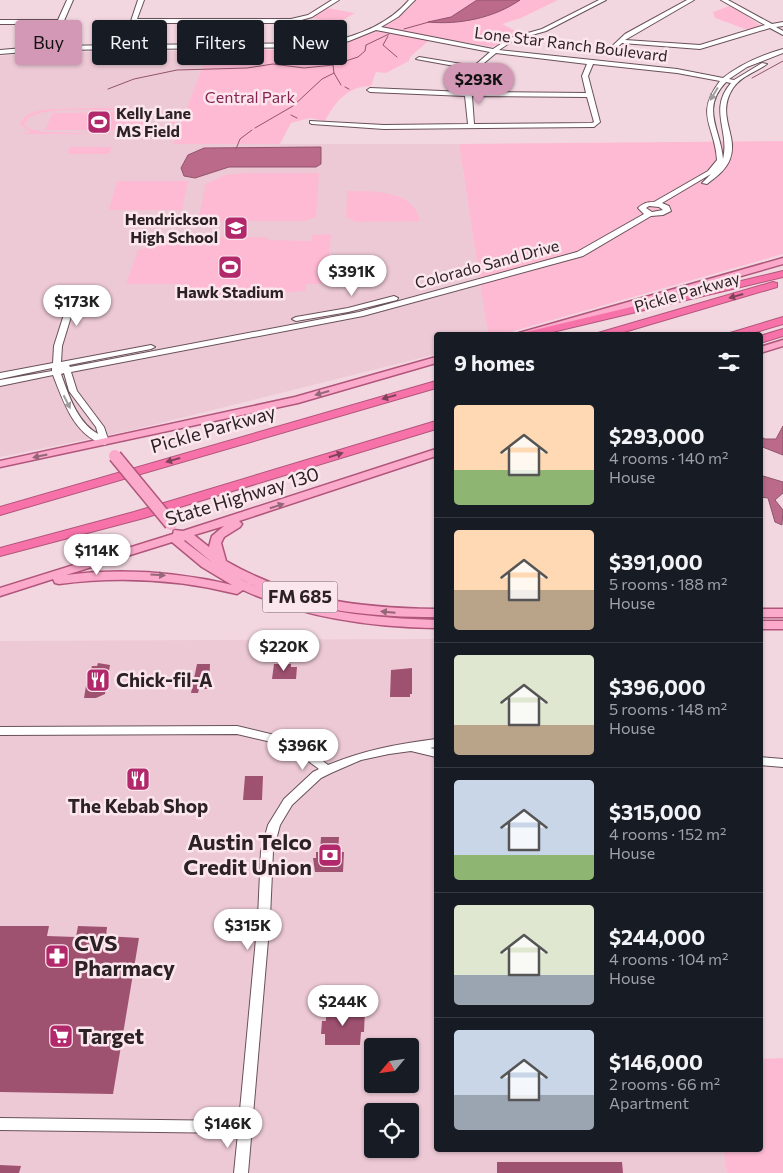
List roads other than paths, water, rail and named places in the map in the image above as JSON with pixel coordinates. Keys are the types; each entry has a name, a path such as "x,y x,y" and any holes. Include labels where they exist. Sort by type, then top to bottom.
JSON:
{"highway":[{"path":"538,332 783,274"},
{"name":"Pickle Parkway","path":"612,332 783,282"},
{"path":"744,332 783,320"},
{"path":"763,339 783,332"},
{"name":"Pickle Parkway","path":"0,511 434,385"},
{"path":"0,552 138,515 434,426"},
{"path":"0,502 101,481"},
{"path":"0,561 79,537 138,515"}],"main road":[{"path":"535,332 783,261"},
{"path":"763,349 783,343"},
{"path":"0,464 298,400 434,361"},
{"name":"FM 685","path":"105,442 180,535 190,538 221,563 256,582 310,600 367,610 434,613"},
{"name":"State Highway 130","path":"3,591 254,513 434,453"},
{"path":"221,563 214,550 216,538 222,532 254,513"},
{"name":"FM 685","path":"180,535 178,542 211,569 264,597"},
{"name":"FM 685","path":"3,591 94,575 133,574 204,581 286,605 333,616 398,623 434,624"},
{"path":"763,613 779,613"},
{"path":"763,625 783,625"}],"street":[{"path":"61,20 70,0"},
{"path":"133,20 141,0"},
{"path":"167,21 291,21 310,16 336,0"},
{"path":"167,48 314,46 351,39 375,28 405,8 412,0"},
{"path":"471,126 467,80 475,68 512,39 544,30 603,0"},
{"path":"611,50 636,30 691,0"},
{"path":"724,0 746,10 768,26 783,33"},
{"path":"0,22 15,22"},
{"path":"621,41 700,47 768,26 783,24"},
{"name":"Lone Star Ranch Boulevard","path":"375,28 495,51 590,63 677,71 736,82"},
{"path":"719,168 720,145 709,117 710,103 724,80 750,63 783,50"},
{"path":"0,52 15,51"},
{"path":"660,205 668,210 666,213 647,213 642,208 645,205 660,205 705,184 728,161 729,137 721,112 723,100 736,82 752,70 783,55"},
{"path":"419,59 475,68"},
{"path":"312,122 384,127 594,125 596,122 585,76 590,63"},
{"path":"370,90 468,94 590,95"},
{"name":"Colorado Sand Drive","path":"0,383 61,368 364,306 575,250 647,213"},
{"name":"Colorado Sand Drive","path":"0,376 61,368 360,314 580,254 647,213"},
{"path":"360,314 364,306"},
{"path":"69,310 62,339 58,346 70,408 86,430 105,442"},
{"path":"61,368 73,391 100,427 105,442"},
{"path":"0,730 237,730 283,741 300,750 327,770"},
{"path":"241,1173 264,926 267,851 274,825 288,802 318,775 327,770 358,757 434,743"},
{"path":"412,747 434,752"},
{"path":"763,762 783,763"},
{"path":"0,1124 245,1127"}],"waterway":[{"path":"404,29 429,22"},
{"path":"347,61 358,57 365,51 366,45 389,34"},
{"path":"388,36 383,45 397,57"},
{"path":"752,78 783,61"},
{"path":"108,89 134,79 177,70 247,68 274,64"},
{"path":"281,65 304,68 333,65"},
{"path":"333,65 334,73"},
{"path":"255,128 293,106 322,79 334,73"},
{"path":"334,73 341,85"},
{"path":"345,87 349,89"},
{"path":"291,115 297,118"},
{"path":"236,149 240,139 252,130"}],"place":[{"name":"Kelly Lane MS Field","path":"99,122"},
{"name":"Hendrickson High School","path":"236,228"},
{"name":"Hawk Stadium","path":"230,267"},
{"name":"Chick-fil-A","path":"98,680"},
{"name":"The Kebab Shop","path":"138,779"},
{"name":"Austin Telco Credit Union","path":"330,855"},
{"name":"CVS Pharmacy","path":"57,956"},
{"name":"Target","path":"61,1036"}],"park label":[{"name":"Central Park","path":"250,97"}]}
